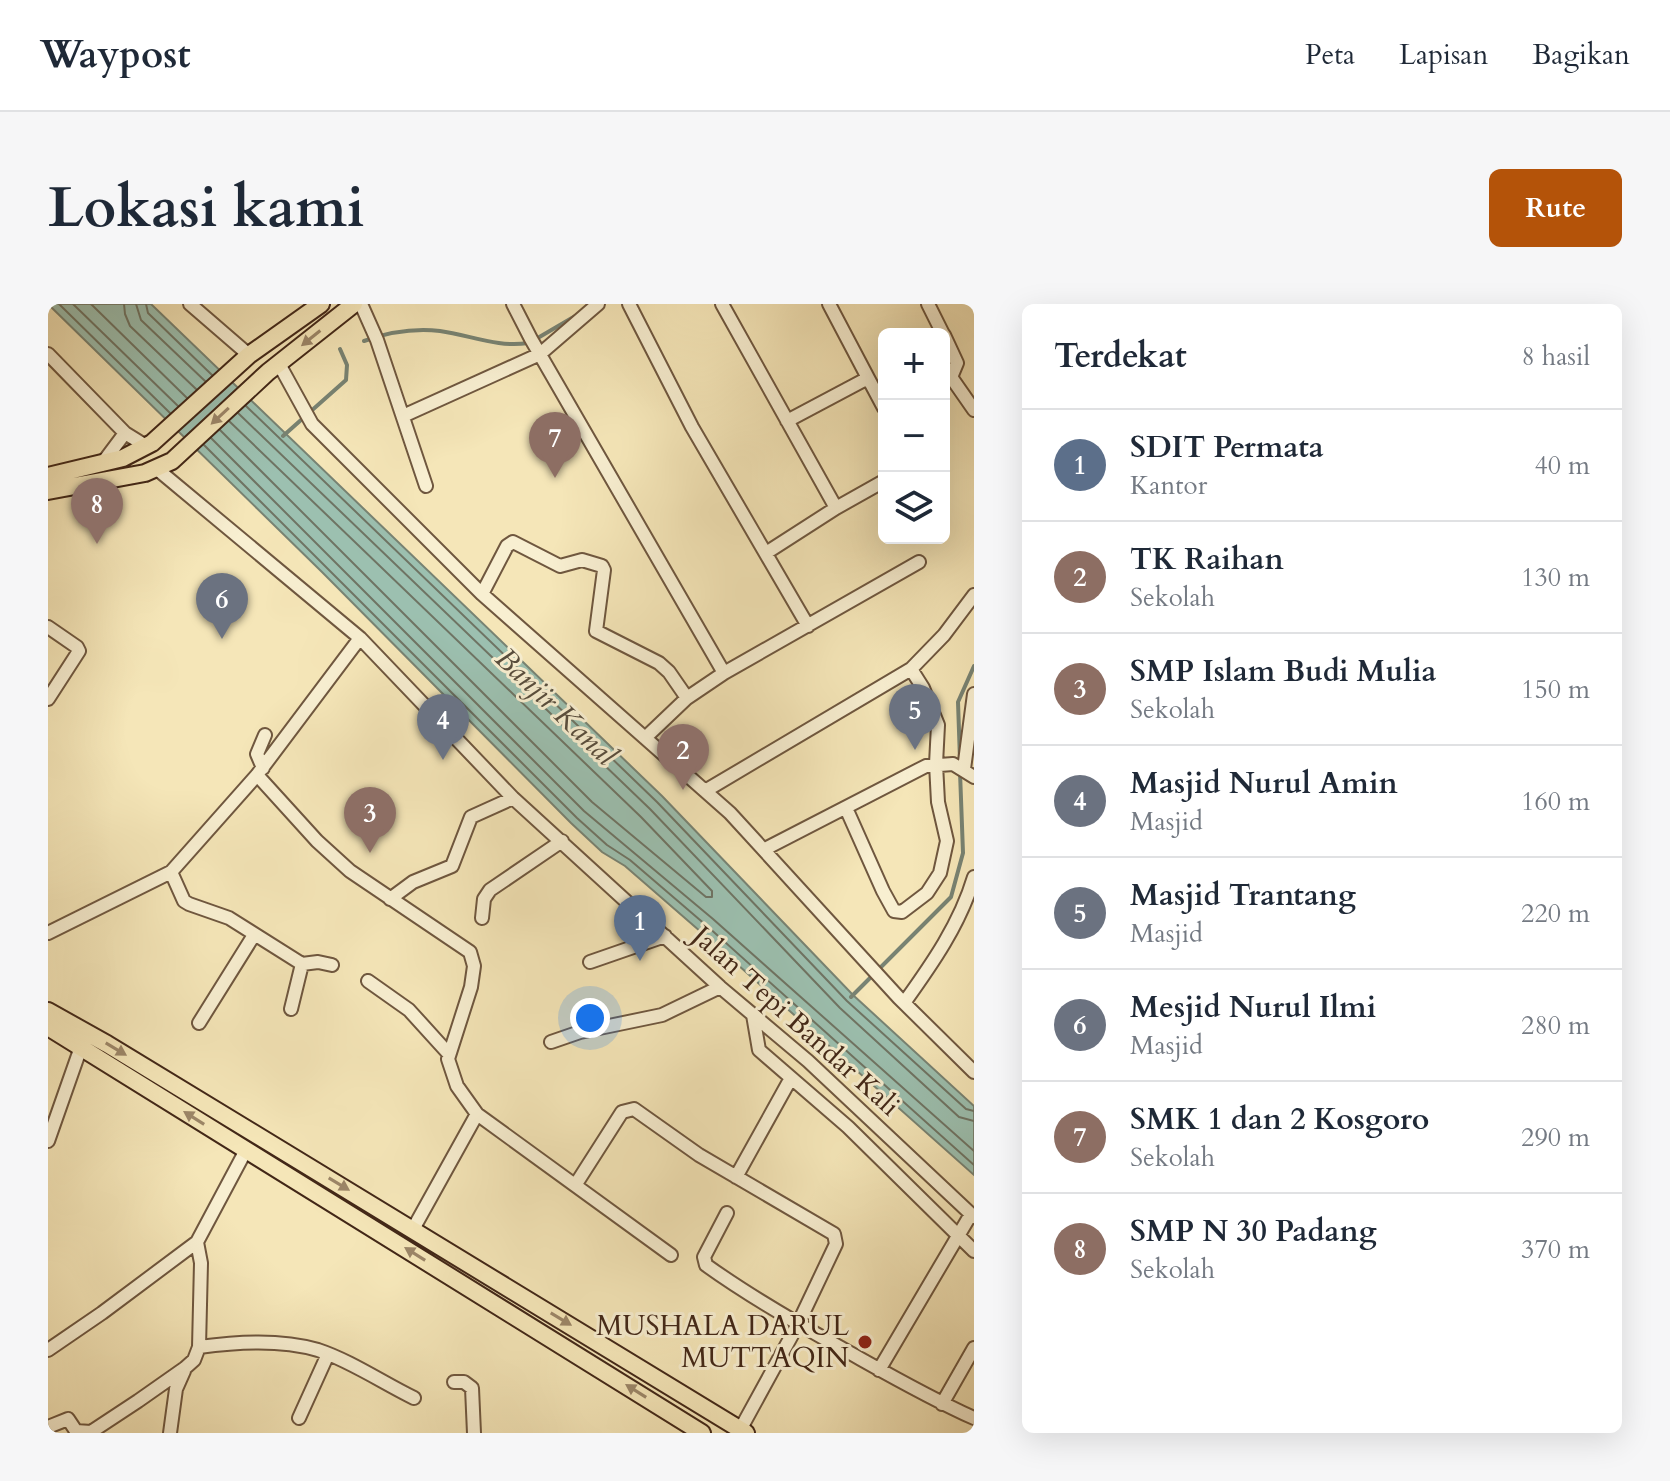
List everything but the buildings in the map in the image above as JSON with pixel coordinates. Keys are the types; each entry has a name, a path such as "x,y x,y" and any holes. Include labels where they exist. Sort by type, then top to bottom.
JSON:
{"main road":[{"path":"48,476 101,465 123,458 149,444 245,358 321,304"},
{"path":"48,491 165,465 273,368 354,304"},
{"path":"48,1011 369,1202 743,1431"},
{"path":"48,1027 702,1433"},
{"path":"358,1219 369,1202"},
{"path":"588,1361 599,1342"}],"street":[{"path":"190,304 245,358"},
{"path":"361,304 377,340 426,486"},
{"path":"513,304 724,673"},
{"path":"403,416 536,347 598,304"},
{"path":"629,304 692,427 808,626"},
{"path":"722,304 836,508"},
{"path":"829,304 880,400"},
{"path":"928,304 940,328"},
{"path":"950,348 957,363 950,374"},
{"path":"48,354 125,433 149,444"},
{"path":"273,368 312,424 482,594 705,791 765,849 901,1000 973,1068"},
{"path":"787,421 868,378"},
{"path":"950,382 974,410"},
{"path":"101,465 125,433"},
{"name":"Jalan Tepi Bandar Kali","path":"165,465 360,638 513,798 720,987 808,1061 973,1215"},
{"path":"766,553 878,484"},
{"path":"482,594 511,543 560,566 582,560 602,566 596,631 659,663 687,698"},
{"path":"645,738 687,698 724,673 919,562"},
{"path":"705,791 911,669 944,635 974,595"},
{"path":"48,627 79,651 48,699"},
{"path":"48,933 171,872 260,772 360,638"},
{"path":"846,808 883,891 894,911 902,912 927,893 940,873 947,841 938,802 938,725 923,688 911,669"},
{"path":"765,849 936,764 963,770 974,694"},
{"path":"265,735 257,754 260,772 332,856 470,952 473,959 471,987 448,1053"},
{"path":"390,899 413,882 452,866 471,817 513,798"},
{"path":"482,918 484,899 490,890 562,841"},
{"path":"171,872 184,901 229,918 302,964 318,962 332,965"},
{"path":"901,1000 939,955 963,908 974,877"},
{"path":"199,1023 254,935"},
{"path":"590,962 665,936"},
{"path":"291,1009 302,964"},
{"path":"368,981 409,1010 448,1053 457,1086 477,1114 671,1255"},
{"path":"551,1042 580,1032 662,1015 720,987"},
{"path":"753,1015 759,1050 848,1127 974,1251"},
{"path":"48,1141 81,1047"},
{"path":"736,1177 791,1078"},
{"path":"576,1184 622,1112 630,1109 638,1111 699,1155 823,1227 836,1239 798,1324 743,1431"},
{"path":"412,1231 477,1114"},
{"path":"48,1350 197,1242 246,1150"},
{"path":"727,1213 704,1257 704,1263 740,1290 798,1324 942,1404 974,1418"},
{"path":"879,1370 973,1215"},
{"path":"48,1427 68,1419 76,1431 91,1432 194,1360 199,1347 201,1263 197,1242"},
{"path":"199,1347 254,1342 304,1347 328,1354 414,1398"},
{"path":"942,1404 974,1348"},
{"path":"299,1418 328,1354"},
{"path":"170,1433 176,1389 185,1368"},
{"path":"454,1382 464,1382 472,1388 474,1433"}],"water":[{"name":"Banjir Kanal","path":"48,304 151,304 662,796 853,995 974,1106 974,1175 701,932 571,823 322,572"}],"waterway":[{"path":"536,339 577,315"},
{"path":"364,341 392,333 420,330 506,344 528,343"},
{"path":"283,436 346,380 347,365 340,349"},
{"path":"960,760 958,702 974,666"},
{"path":"851,997 951,897 963,853 960,772"}],"place":[{"name":"SMK 1 dan 2 Kosgoro","path":"555,478"},
{"name":"SMP N 30 Padang","path":"97,544"},
{"name":"Mesjid Nurul Ilmi","path":"222,639"},
{"name":"Masjid Trantang","path":"915,750"},
{"name":"Masjid Nurul Amin","path":"443,760"},
{"name":"TK Raihan","path":"683,790"},
{"name":"SMP Islam Budi Mulia","path":"370,853"},
{"name":"SDIT Permata","path":"640,961"},
{"name":"MUSHALA DARUL MUTTAQIN","path":"865,1342"}]}
